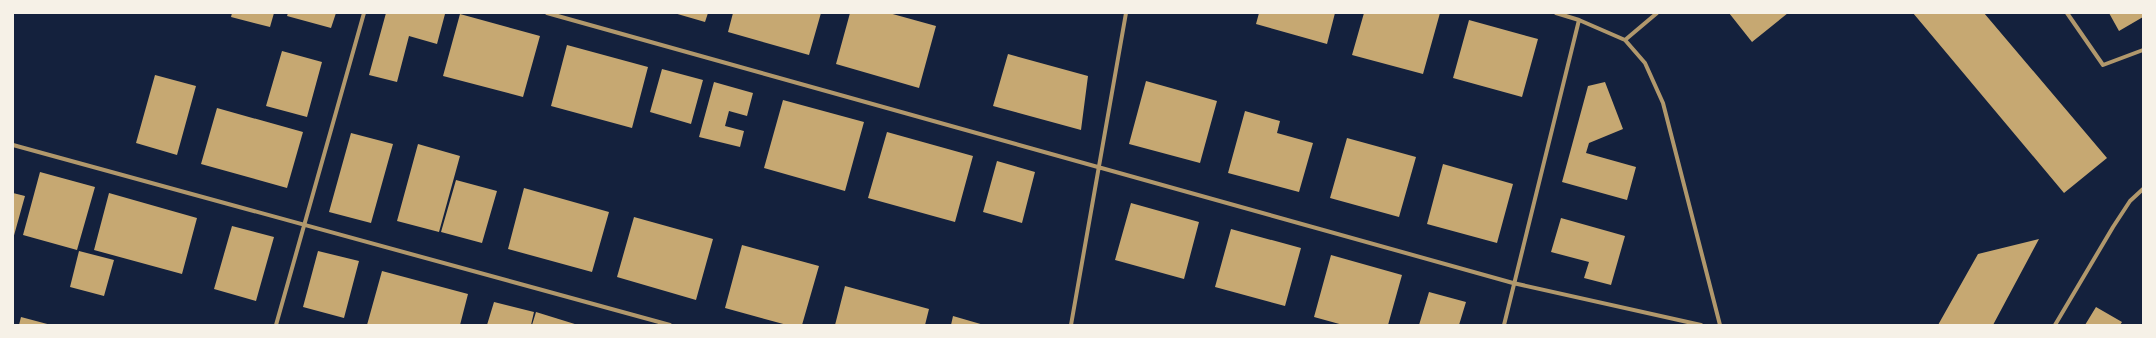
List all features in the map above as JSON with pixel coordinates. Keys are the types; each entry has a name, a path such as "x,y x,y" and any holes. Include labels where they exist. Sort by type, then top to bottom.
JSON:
{"street":[{"path":"276,325 364,13"},
{"path":"547,13 1513,282 1701,325"},
{"path":"1071,325 1126,13"},
{"path":"1556,13 1579,20 1625,40 1645,63 1663,103 1720,325"},
{"path":"1625,40 1657,13"},
{"path":"2067,13 2103,66 2143,50"},
{"path":"1504,325 1513,282 1579,20"},
{"path":"13,145 670,325"},
{"path":"2055,325 2113,227 2130,201 2143,189"}],"building":[{"path":"232,13 274,13 270,27 231,17"},
{"path":"288,13 336,13 331,28 287,16"},
{"path":"386,13 445,14 437,44 409,36 397,82 369,75"},
{"path":"674,13 708,13 705,22"},
{"path":"733,13 821,13 809,55 728,32"},
{"path":"850,13 889,13 936,26 919,88 836,64"},
{"path":"1259,13 1335,13 1327,44 1256,24"},
{"path":"1364,13 1440,13 1423,74 1352,55"},
{"path":"1729,13 1788,13 1752,42"},
{"path":"1913,13 1984,13 2107,158 2064,193"},
{"path":"2109,13 2143,13 2143,17 2119,31"},
{"path":"460,14 540,36 523,97 443,76"},
{"path":"1469,20 1538,39 1522,97 1453,78"},
{"path":"567,45 648,67 632,128 551,106"},
{"path":"282,51 322,62 307,117 266,106"},
{"path":"1008,54 1088,76 1081,130 993,106"},
{"path":"662,69 703,80 691,124 650,112"},
{"path":"155,75 196,86 177,155 136,143"},
{"path":"1146,81 1217,101 1200,163 1129,144"},
{"path":"714,82 753,93 747,116 729,111 725,126 744,131 740,147 699,137"},
{"path":"1605,82 1623,129 1589,143 1586,153 1636,167 1627,200 1562,182 1588,86"},
{"path":"783,100 864,122 845,191 764,168"},
{"path":"217,108 303,132 287,188 201,164"},
{"path":"1245,111 1280,121 1277,133 1313,143 1299,192 1228,173"},
{"path":"887,132 973,156 955,222 868,198"},
{"path":"351,133 393,144 371,223 329,212"},
{"path":"1347,138 1416,157 1399,217 1330,198"},
{"path":"418,144 460,156 439,232 397,221"},
{"path":"997,161 1035,172 1022,223 983,212"},
{"path":"1443,164 1513,184 1497,243 1427,224"},
{"path":"40,172 95,187 77,250 23,235"},
{"path":"456,180 497,191 482,243 441,232"},
{"path":"524,188 609,212 592,272 508,249"},
{"path":"13,193 25,196 13,239"},
{"path":"109,193 197,218 182,274 94,250"},
{"path":"1131,203 1199,222 1184,279 1115,260"},
{"path":"634,217 713,239 696,300 617,277"},
{"path":"1561,218 1625,236 1611,285 1584,278 1589,262 1551,252"},
{"path":"232,226 274,237 256,301 214,289"},
{"path":"1231,229 1301,248 1285,306 1215,287"},
{"path":"2039,239 1993,325 1938,325 1978,254"},
{"path":"742,245 819,266 802,325 787,325 725,308"},
{"path":"79,251 114,260 104,296 70,287"},
{"path":"318,251 359,261 344,318 303,307"},
{"path":"1331,255 1402,275 1388,325 1343,325 1314,317"},
{"path":"382,271 468,294 460,325 367,325"},
{"path":"845,286 929,309 925,325 835,325"},
{"path":"1429,292 1466,302 1459,325 1419,325"},
{"path":"494,302 534,312 531,325 487,325"},
{"path":"2096,307 2122,322 2120,325 2085,325"},
{"path":"536,312 578,325 532,325"},
{"path":"953,316 984,325 951,325"},
{"path":"21,317 51,325 19,325"}]}
